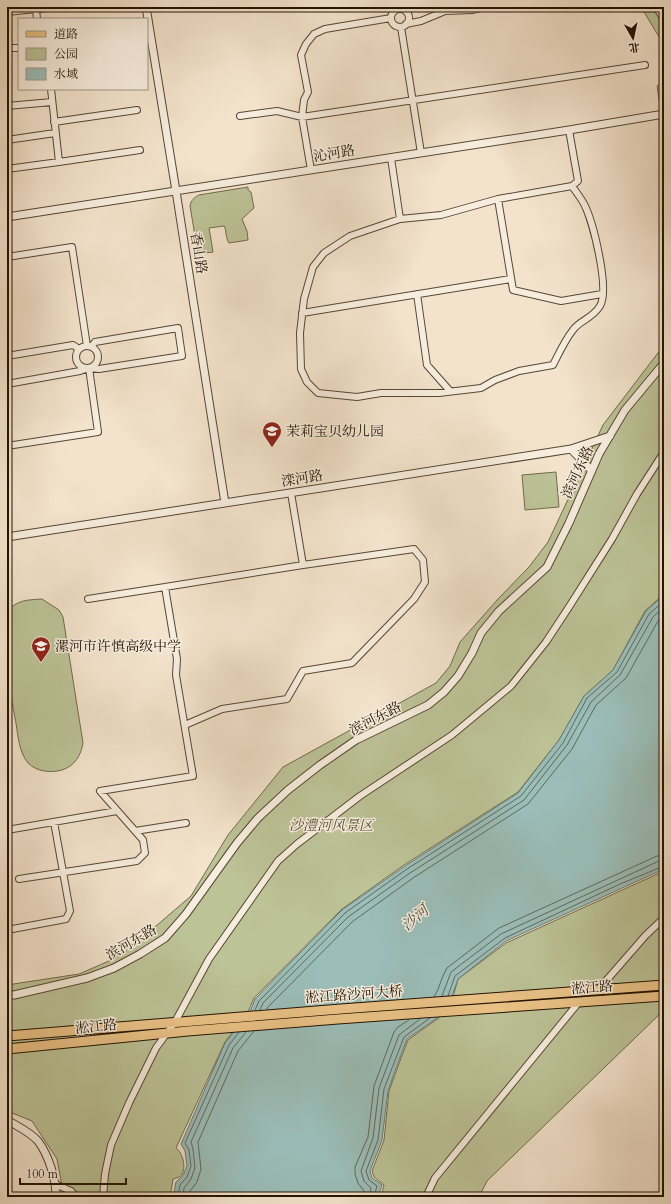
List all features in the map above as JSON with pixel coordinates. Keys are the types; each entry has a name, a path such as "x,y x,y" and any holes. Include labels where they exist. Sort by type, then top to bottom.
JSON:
{"main road":[{"name":"淞江路","path":"524,995 664,985"},
{"name":"淞江路沙河大桥","path":"187,1021 524,995"},
{"name":"淞江路","path":"523,1006 664,996"},
{"name":"淞江路沙河大桥","path":"188,1031 523,1006"},
{"name":"淞江路","path":"7,1036 187,1021"},
{"name":"淞江路","path":"7,1048 188,1031"}],"street":[{"path":"7,12 54,7"},
{"name":"香山路","path":"146,7 148,18"},
{"path":"403,25 409,19 408,14 404,10 398,8 393,12 391,18 393,23 398,27 421,21 444,11 473,10 484,7"},
{"path":"657,7 664,19"},
{"path":"36,9 37,18"},
{"path":"311,170 302,117 304,100 308,92 302,55 306,44 314,34 325,29 391,18"},
{"name":"香山路","path":"148,19 226,503"},
{"path":"403,25 421,153"},
{"path":"7,48 18,48"},
{"path":"240,116 277,111 302,117 645,65"},
{"path":"51,90 59,162"},
{"path":"7,106 52,102"},
{"path":"54,122 138,110"},
{"name":"沁河路","path":"7,217 664,114"},
{"path":"569,130 578,181 572,186 498,199 441,214 400,219 350,236 324,253 313,267 304,299 302,313 300,332 300,369 307,382 318,393 357,397 381,393 439,393 481,388 495,380 519,371 553,364 573,329 593,315 601,304 602,294 600,261 593,228 584,204 572,186"},
{"path":"7,140 55,133"},
{"path":"7,169 140,150"},
{"path":"391,158 400,219"},
{"path":"498,199 513,290 561,301 602,294"},
{"path":"7,257 72,247 89,346"},
{"path":"302,313 511,279"},
{"path":"417,294 427,365 450,391"},
{"path":"178,328 182,356 98,369 83,367 77,361 76,353 79,349 89,346 95,342 178,328"},
{"path":"7,356 73,345 79,349"},
{"path":"7,384 80,371 89,368 95,365 98,357 95,349 89,346"},
{"name":"滨河东路","path":"7,995 14,995 87,978 114,968 165,938 186,914 237,843 258,818 288,790 356,740 428,705 444,692 458,676 472,653 481,633 499,611 547,567 592,470 610,436 625,410 664,363"},
{"path":"7,446 98,432 89,368"},
{"name":"滦河路","path":"7,537 571,449 610,436"},
{"path":"571,449 592,470"},
{"path":"103,1197 105,1174 111,1145 135,1090 156,1048 175,1022 209,959 278,861 297,844 360,796 452,735 510,686 546,642 612,539 637,494 664,452"},
{"path":"291,493 303,565"},
{"path":"88,599 414,549 423,560 425,582 414,599 352,662 303,671 287,699 222,709 184,725"},
{"path":"19,879 137,861 145,853 143,840 100,791 193,776 176,675 177,659 165,587"},
{"path":"7,830 117,810"},
{"path":"7,930 66,919 70,910 54,822"},
{"path":"135,831 186,823"},
{"path":"598,990 646,935 664,918"},
{"path":"426,1197 435,1178 579,1002"},
{"path":"7,1120 21,1128 38,1141 51,1164 56,1197"},
{"path":"55,1184 71,1191 77,1197"}],"green space":[{"path":"641,7 664,7 664,132 657,86 661,82 661,40"},
{"path":"248,187 248,190 251,192 254,208 242,219 247,231 248,240 229,243 224,226 209,228 213,252 198,254 190,206 194,198 199,195"},
{"name":"沙澧河风景区","path":"664,345 664,594 645,611 613,670 584,696 559,740 518,792 404,865 342,909 254,998 248,1012 225,1042 176,1148 181,1154 184,1167 182,1174 173,1179 170,1197 64,1197 57,1159 32,1121 7,1111 7,985 79,974 109,961 142,938 191,896 228,835 283,767 436,683 450,666 460,642 529,567 548,542 603,425"},
{"path":"556,472 559,507 525,510 522,475"},
{"name":"漯河市许慎高级中学","path":"42,599 59,610 63,617 83,743 81,752 74,763 62,770 53,771 40,770 32,766 25,759 18,738 6,664 7,611 23,601"},
{"path":"664,871 664,1010 487,1181 479,1197 381,1197 384,1185 374,1177 372,1171 384,1140 389,1091 408,1040 440,1017 453,997 458,979 506,943"}],"water":[{"name":"沙河","path":"664,595 664,869 506,941 458,979 452,996 437,1018 407,1039 396,1068 388,1091 382,1140 370,1171 372,1178 382,1185 378,1197 173,1197 176,1182 183,1175 187,1166 185,1151 181,1144 225,1043 250,1012 255,999 342,910 405,866 518,793 559,740 584,696 613,670 646,611"}],"place":[{"name":"茉莉宝贝幼儿园","path":"272,448"},
{"name":"漯河市许慎高级中学","path":"41,663"}]}
